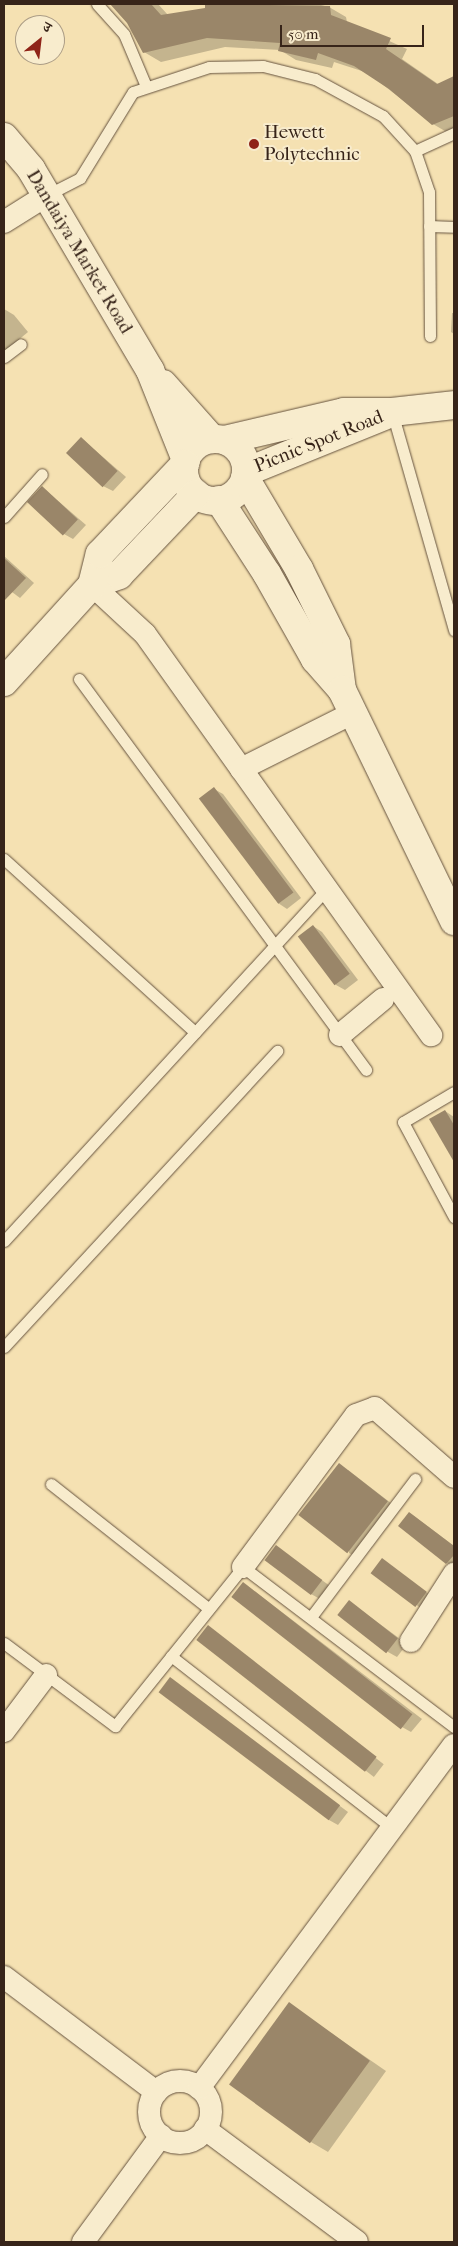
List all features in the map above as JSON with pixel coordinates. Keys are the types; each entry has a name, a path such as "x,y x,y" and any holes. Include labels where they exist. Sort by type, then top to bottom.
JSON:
{"street":[{"name":"Dandaiya Market Road","path":"4,137 31,169 150,370"},
{"path":"4,222 47,195"},
{"path":"150,370 219,440 243,456 246,475 299,569 336,644 348,702"},
{"path":"150,370 186,462 187,481 208,497 267,574 315,659 348,702 454,921"},
{"name":"Picnic Spot Road","path":"219,440 344,412 392,412 454,404"},
{"name":"Picnic Spot Road","path":"246,475 392,412"},
{"path":"92,585 100,554 186,462 196,446 219,440"},
{"path":"4,682 92,585 119,575 208,497 238,490 246,475"},
{"path":"92,585 145,634 431,1035"},
{"path":"241,769 348,702"},
{"path":"340,1035 383,999"},
{"path":"243,1567 356,1415 375,1408 454,1477"},
{"path":"411,1641 454,1574"},
{"path":"4,1730 46,1675"},
{"path":"199,2088 454,1744"},
{"path":"4,1977 156,2092"},
{"path":"177,2081 199,2088 211,2108 205,2129 194,2139 184,2142 161,2136 149,2115 156,2092 177,2081"},
{"path":"205,2129 357,2242"},
{"path":"83,2242 161,2136"}],"lane":[{"path":"97,4 124,34 146,86"},
{"path":"47,195 80,178 133,92 146,86 208,67 263,66 315,79 383,116 415,151 429,192 430,336"},
{"path":"415,151 454,134"},
{"path":"429,226 454,227"},
{"path":"4,357 21,344"},
{"path":"392,412 454,630"},
{"path":"4,517 42,474"},
{"path":"79,679 366,1070"},
{"path":"4,859 195,1032"},
{"path":"4,1241 327,889"},
{"path":"4,1347 277,1050"},
{"path":"454,1092 403,1122 454,1217"},
{"path":"312,1617 415,1479"},
{"path":"51,1484 209,1609"},
{"path":"4,1643 115,1726 243,1567 312,1617 454,1727"},
{"path":"171,1656 392,1828"}],"building":[{"path":"110,4 151,4 161,15 205,8 205,4 330,6 331,15 391,38 386,49 437,84 454,76 454,116 432,125 389,89 354,66 318,53 316,60 278,51 280,43 207,38 143,53 127,23"},
{"path":"81,437 118,471 103,487 66,453"},
{"path":"42,486 78,519 63,536 27,502"},
{"path":"4,558 26,578 4,601"},
{"path":"214,787 293,892 278,904 199,798"},
{"path":"313,925 350,974 335,985 298,936"},
{"path":"445,1110 454,1125 454,1162 429,1119"},
{"path":"339,1463 388,1501 347,1553 298,1515"},
{"path":"409,1512 454,1546 454,1555 446,1564 398,1526"},
{"path":"276,1545 322,1580 311,1595 265,1560"},
{"path":"382,1558 427,1592 415,1607 371,1573"},
{"path":"243,1582 412,1714 401,1729 231,1597"},
{"path":"349,1600 398,1638 386,1653 337,1615"},
{"path":"208,1625 377,1757 365,1772 196,1640"},
{"path":"170,1677 340,1805 329,1820 159,1692"},
{"path":"289,2002 370,2061 310,2143 229,2085"}],"place":[{"name":"Hewett Polytechnic","path":"254,144"}]}
